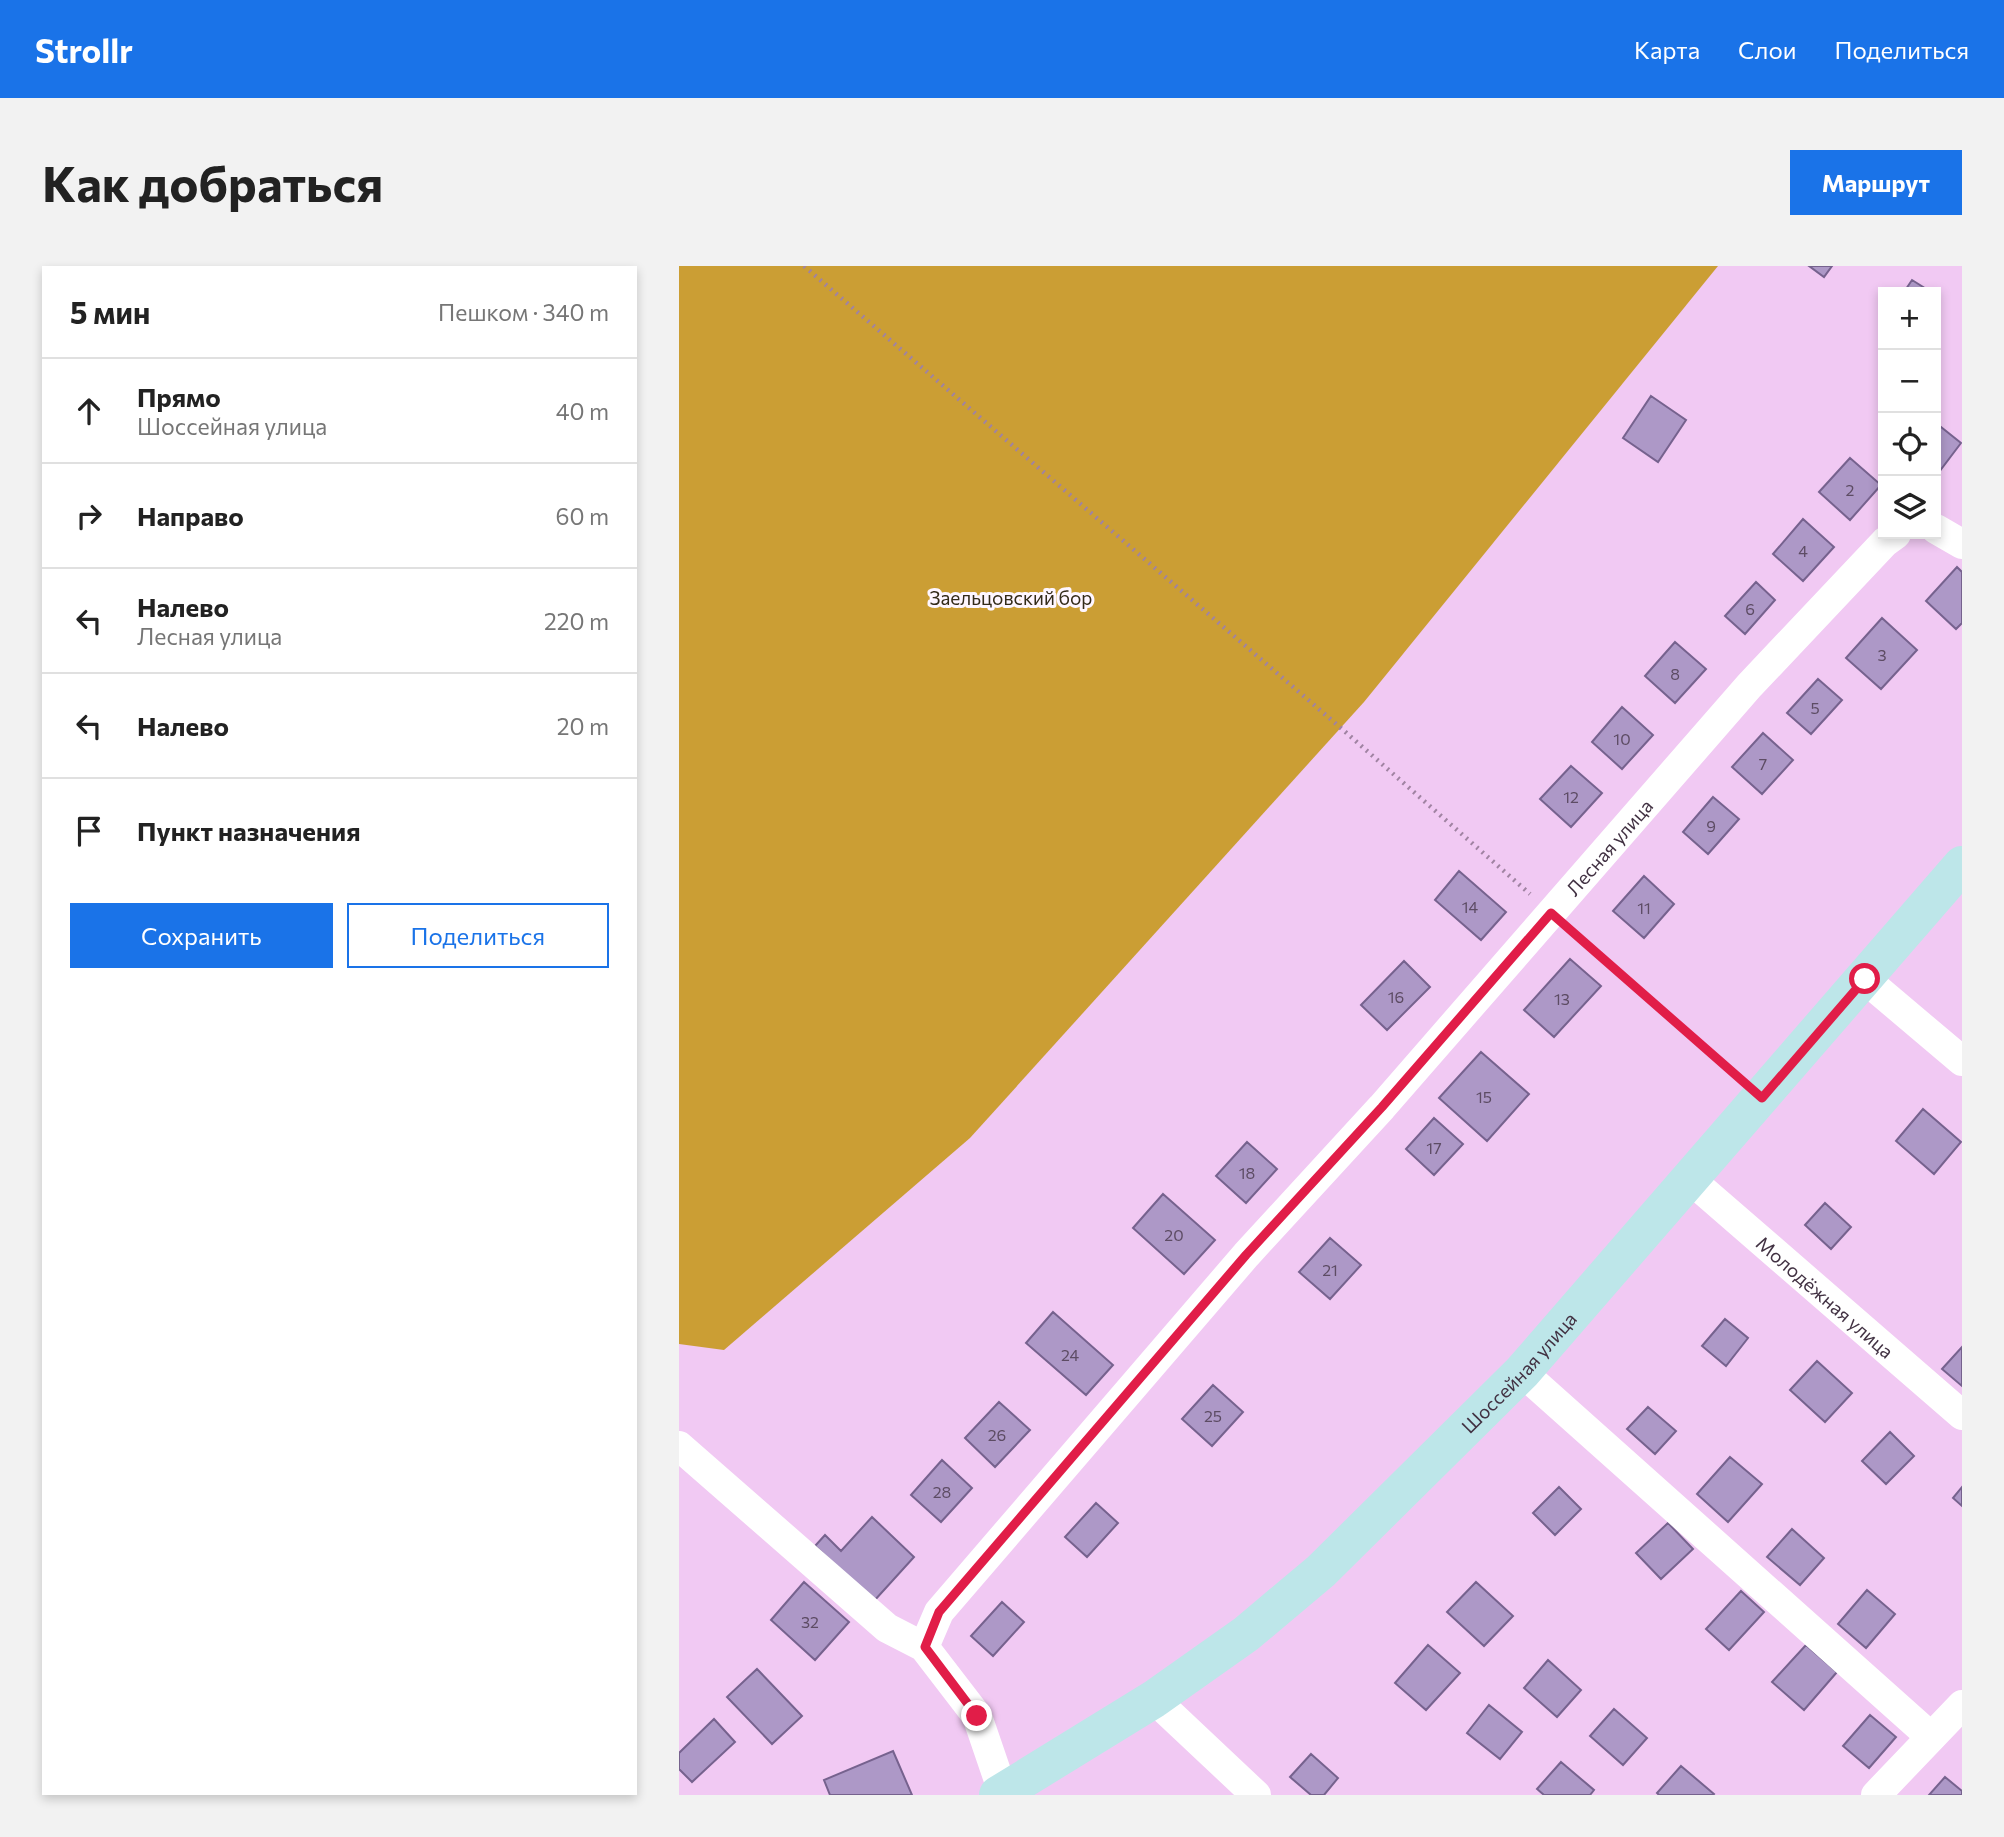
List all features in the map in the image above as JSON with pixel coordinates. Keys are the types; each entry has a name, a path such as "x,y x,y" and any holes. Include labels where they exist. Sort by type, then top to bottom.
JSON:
{"street":[{"path":"1941,532 1962,544"},
{"name":"Лесная улица","path":"925,1647 939,1612 1246,1255 1382,1107 1749,686 1889,539"},
{"name":"Шоссейная улица","path":"1001,1794 1154,1699 1246,1634 1321,1571 1523,1372 1962,865"},
{"path":"1865,979 1962,1061"},
{"name":"Молодёжная улица","path":"1691,1180 1962,1415"},
{"path":"1523,1372 1931,1737"},
{"path":"679,1446 887,1628 925,1647 977,1716 1001,1794"},
{"path":"1154,1699 1256,1795"},
{"path":"1876,1795 1962,1705"}],"path":[{"path":"804,266 1342,729 1762,1098"}],"green space":[{"name":"Заельцовский бор","path":"679,266 1718,266 1364,702 970,1138 724,1350 679,1344"}],"building":[{"path":"1809,266 1832,266 1824,277"},
{"path":"1912,280 1923,287 1907,287"},
{"path":"1651,396 1686,420 1658,462 1623,438"},
{"path":"1941,427 1961,443 1941,469"},
{"path":"1850,458 1878,482 1878,488 1850,520 1819,492"},
{"path":"1803,519 1834,547 1803,581 1773,554"},
{"path":"1957,567 1962,572 1962,623 1956,629 1926,601"},
{"path":"1756,582 1775,600 1745,634 1725,616"},
{"path":"1882,618 1917,650 1881,689 1846,658"},
{"path":"1675,642 1706,669 1675,703 1645,676"},
{"path":"1818,679 1842,700 1811,734 1787,713"},
{"path":"1622,707 1653,735 1622,769 1592,742"},
{"path":"1763,733 1793,760 1762,794 1732,767"},
{"path":"1571,766 1602,793 1571,827 1540,799"},
{"path":"1713,797 1739,819 1708,854 1683,832"},
{"path":"1459,871 1506,912 1481,940 1435,900"},
{"path":"1644,876 1674,904 1644,938 1613,911"},
{"path":"1570,959 1601,986 1554,1037 1524,1010"},
{"path":"1404,961 1430,987 1387,1030 1361,1005"},
{"path":"1481,1052 1529,1094 1487,1141 1439,1098"},
{"path":"1923,1109 1961,1142 1934,1174 1896,1141"},
{"path":"1434,1118 1463,1144 1434,1175 1406,1149"},
{"path":"1247,1142 1277,1169 1246,1203 1216,1176"},
{"path":"1163,1194 1215,1240 1184,1274 1133,1228"},
{"path":"1825,1203 1851,1227 1831,1249 1805,1225"},
{"path":"1330,1238 1361,1265 1330,1299 1299,1272"},
{"path":"1053,1312 1113,1365 1086,1395 1026,1343"},
{"path":"1725,1319 1748,1338 1726,1366 1702,1346"},
{"path":"1962,1347 1962,1386 1942,1369"},
{"path":"1817,1361 1852,1393 1825,1422 1790,1390"},
{"path":"1213,1385 1243,1412 1212,1446 1182,1419"},
{"path":"999,1402 1030,1430 995,1467 965,1438"},
{"path":"1648,1407 1676,1431 1655,1454 1627,1429"},
{"path":"1890,1432 1914,1456 1886,1484 1862,1461"},
{"path":"1730,1457 1762,1484 1728,1522 1697,1494"},
{"path":"942,1460 972,1488 941,1522 911,1495"},
{"path":"1559,1487 1581,1509 1555,1535 1533,1513"},
{"path":"1962,1487 1962,1506 1953,1498"},
{"path":"1096,1503 1118,1523 1087,1557 1065,1537"},
{"path":"872,1517 914,1557 874,1601 815,1546 825,1535 841,1551"},
{"path":"1668,1523 1693,1549 1661,1579 1636,1553"},
{"path":"1792,1529 1824,1558 1800,1585 1767,1557"},
{"path":"804,1582 849,1622 815,1660 771,1620"},
{"path":"1476,1582 1513,1616 1484,1646 1447,1612"},
{"path":"1867,1590 1895,1614 1866,1648 1838,1624"},
{"path":"1741,1591 1764,1612 1729,1650 1706,1629"},
{"path":"1002,1602 1024,1622 993,1656 971,1636"},
{"path":"1428,1645 1460,1673 1426,1710 1395,1683"},
{"path":"1806,1645 1837,1672 1804,1710 1772,1682"},
{"path":"1548,1660 1581,1690 1557,1717 1524,1688"},
{"path":"757,1669 802,1716 772,1744 727,1697"},
{"path":"1489,1705 1522,1732 1500,1759 1467,1733"},
{"path":"1614,1709 1647,1738 1623,1765 1590,1736"},
{"path":"1870,1715 1896,1737 1869,1768 1843,1746"},
{"path":"714,1719 735,1742 692,1782 679,1769 679,1753"},
{"path":"893,1751 912,1795 830,1795 824,1780"},
{"path":"1311,1754 1338,1778 1324,1795 1311,1795 1290,1777"},
{"path":"1561,1762 1594,1790 1590,1795 1544,1795 1537,1789"},
{"path":"1681,1766 1714,1794 1659,1795 1657,1793"},
{"path":"1945,1777 1962,1791 1962,1795 1929,1795"}],"route":[{"path":"977,1716 925,1647 939,1612 1246,1255 1382,1107 1551,913 1762,1098 1865,979"}]}
